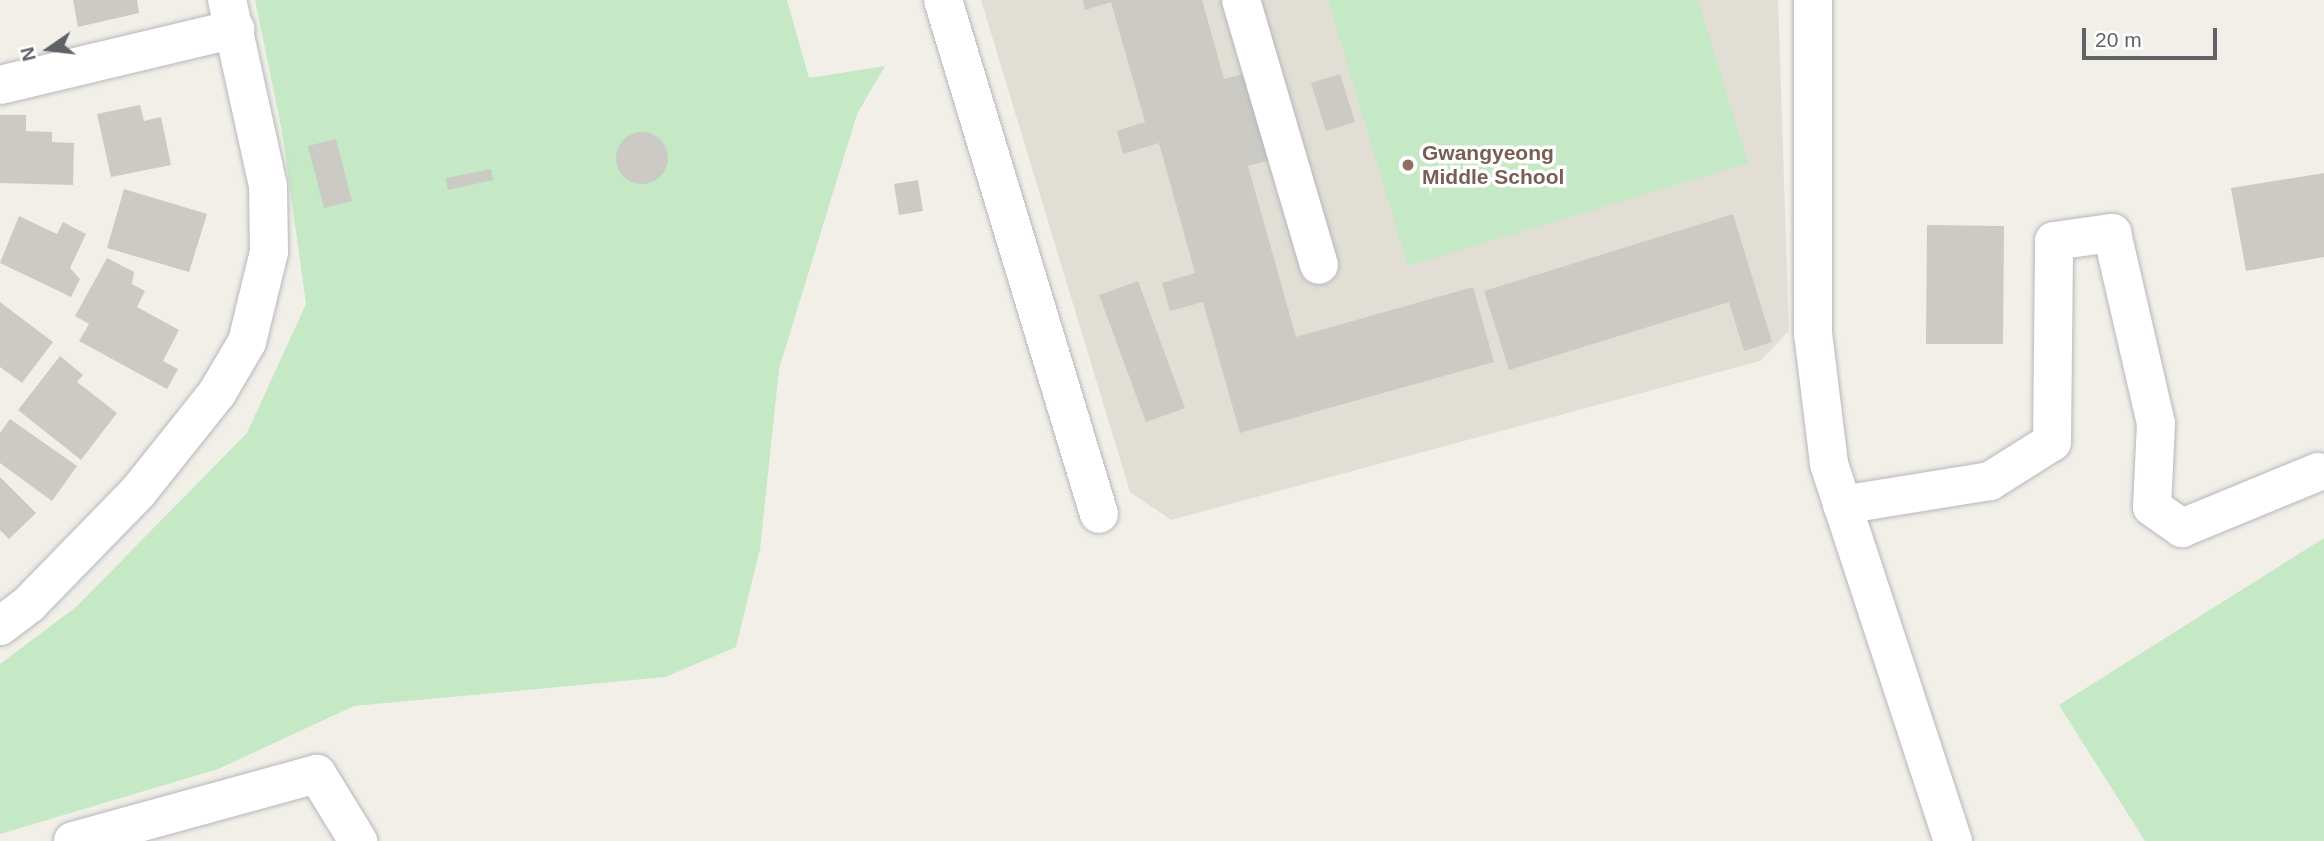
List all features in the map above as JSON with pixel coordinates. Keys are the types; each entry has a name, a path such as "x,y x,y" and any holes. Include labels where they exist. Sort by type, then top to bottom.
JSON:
{"street":[{"path":"943,0 1099,514"},
{"path":"1241,0 1319,265"},
{"path":"1813,0 1813,333 1829,464 1953,841"},
{"path":"0,85 231,14 268,187 270,252 247,342 216,393 138,492 29,604 0,626"},
{"path":"1842,505 1990,481 2052,442 2054,241 2112,233 2156,423 2152,507 2182,528 2318,472"},
{"path":"74,841 317,774 358,841"}],"shaded area":[{"name":"Gwangyeong Middle School","path":"981,0 1778,0 1789,331 1760,361 1171,520 1130,492"}],"green space":[{"path":"255,0 787,0 809,78 885,66 857,114 779,369 760,549 736,647 665,677 354,706 218,769 0,834 0,664 76,607 247,433 306,304 282,131"},
{"path":"1328,0 1698,0 1748,163 1408,266"},
{"path":"2324,538 2324,841 2145,841 2059,705"}],"building":[{"path":"73,0 137,0 139,13 78,27"},
{"path":"1083,0 1202,0 1224,79 1246,73 1270,160 1248,166 1296,337 1473,287 1494,362 1240,433 1203,302 1170,311 1162,283 1195,273 1159,143 1123,154 1117,131 1145,122 1111,2 1085,10"},
{"path":"1340,74 1355,122 1326,131 1311,83"},
{"path":"140,105 144,121 161,117 171,165 111,177 97,114"},
{"path":"0,115 26,115 26,131 52,132 52,142 74,143 73,185 0,183"},
{"path":"642,132 661,139 668,158 661,177 642,184 623,177 616,158 623,139"},
{"path":"336,139 352,201 324,208 308,146"},
{"path":"491,169 493,180 448,190 446,178"},
{"path":"2324,173 2324,257 2246,271 2231,188"},
{"path":"918,180 923,211 899,215 894,184"},
{"path":"124,189 207,214 189,272 107,248"},
{"path":"1733,214 1772,342 1744,351 1729,302 1509,370 1484,291"},
{"path":"19,216 57,234 63,222 86,234 70,268 80,279 71,297 0,263"},
{"path":"1927,225 2004,226 2003,344 1926,344"},
{"path":"107,258 134,272 132,284 145,291 137,307 179,330 163,361 178,369 167,389 79,341 89,324 75,316"},
{"path":"1138,281 1185,408 1146,422 1099,295"},
{"path":"0,302 53,342 22,383 0,367"},
{"path":"60,356 83,375 77,382 117,413 81,460 18,410"},
{"path":"10,419 77,466 52,501 0,463 0,433"},
{"path":"0,477 36,513 9,539 0,530"}],"place":[{"name":"Gwangyeong Middle School","path":"1408,165"}]}
